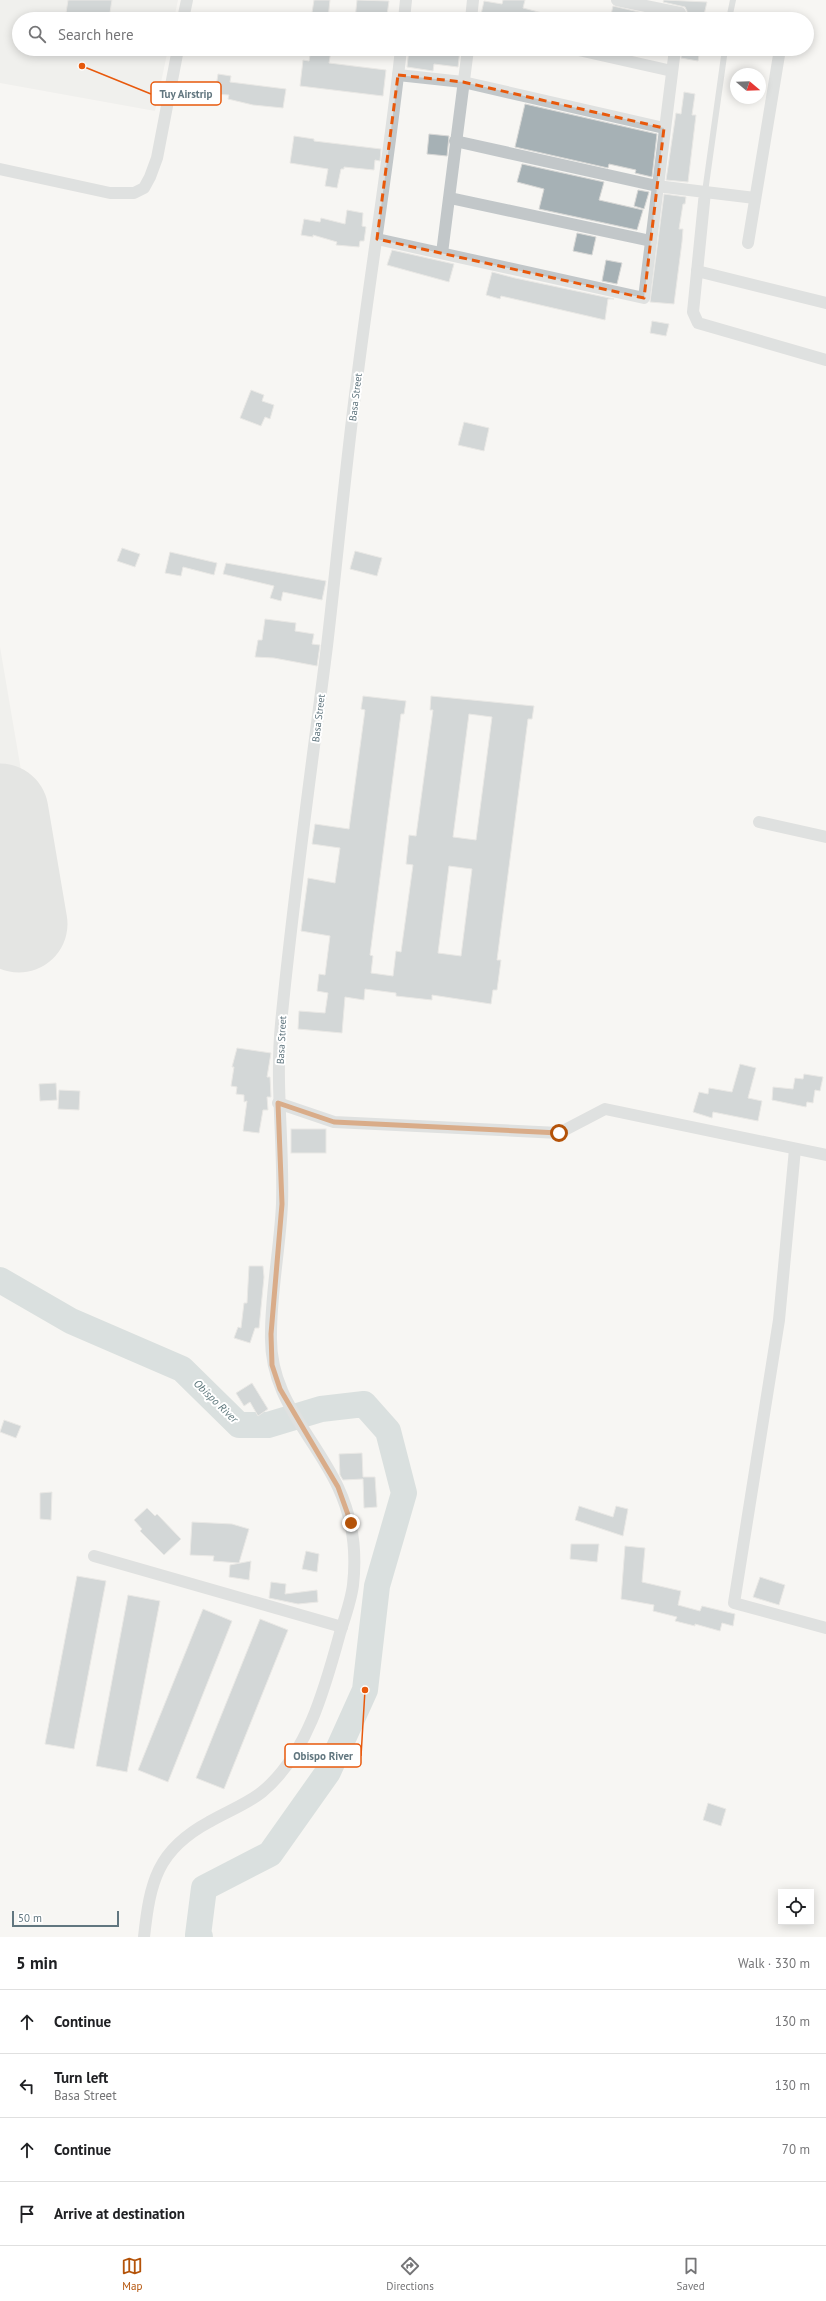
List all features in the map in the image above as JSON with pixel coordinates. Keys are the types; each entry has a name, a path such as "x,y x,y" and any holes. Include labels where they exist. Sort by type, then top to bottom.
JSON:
{"street":[{"path":"184,12 187,0"},
{"path":"405,12 406,0"},
{"path":"472,12 474,0"},
{"path":"617,0 671,12"},
{"path":"0,169 123,195 134,193 144,188 157,158 177,56"},
{"name":"Basa Street","path":"144,1937 151,1888 158,1868 180,1844 199,1827 259,1794 287,1766 303,1740 332,1664 352,1590 355,1546 351,1523 338,1487 280,1389 272,1365 271,1334 282,1204 278,1103 280,1030 331,611 356,386 377,239 400,56"},
{"path":"442,253 467,56"},
{"path":"607,56 672,70"},
{"path":"377,239 644,298 674,56"},
{"path":"748,243 779,56"},
{"path":"398,75 463,82 664,128"},
{"path":"456,141 657,186 755,198"},
{"path":"705,192 693,312 698,323 826,360"},
{"path":"450,198 651,241"},
{"path":"697,271 826,303"},
{"path":"759,822 826,837"},
{"path":"278,1103 334,1122 559,1133 605,1109 826,1155"},
{"path":"794,1149 779,1320 734,1602 826,1628"},
{"path":"94,1556 342,1627"}],"lane":[{"path":"730,12 733,0"},
{"path":"705,192 724,56"}],"highlighted area":[{"path":"398,75 463,82 664,128 644,298 377,239"}],"shaded area":[{"path":"0,0 178,0 175,12 12,12 12,56 167,56 155,111 0,83"},
{"path":"0,647 52,952 0,961"}],"building":[{"path":"68,0 112,0 110,12 66,12"},
{"path":"314,0 330,0 329,12 312,12"},
{"path":"357,0 389,1 387,12 356,12"},
{"path":"503,0 525,0 523,8 538,12 482,12 484,1 502,4"},
{"path":"664,0 707,2 705,12 687,12 685,7 663,2"},
{"path":"613,6 639,12 612,12"},
{"path":"310,56 330,56 329,63 386,70 383,96 300,86 303,60 309,61"},
{"path":"408,56 459,56 458,67 434,64 433,71 407,67"},
{"path":"681,56 699,56 698,61 681,58"},
{"path":"218,74 231,76 230,82 286,89 283,108 253,105 228,99 229,95 215,94"},
{"path":"684,92 695,94 692,115 696,115 688,182 666,180 676,113 681,114"},
{"path":"525,104 657,134 652,177 635,173 636,170 609,164 608,168 515,147"},
{"path":"429,134 449,136 447,156 427,154"},
{"path":"294,136 314,139 314,141 381,149 380,161 375,160 374,170 344,167 344,169 341,169 337,188 325,186 328,169 290,163"},
{"path":"522,164 604,182 599,200 643,210 637,230 539,209 544,189 517,182"},
{"path":"638,190 649,192 644,209 634,206"},
{"path":"664,194 686,197 685,204 683,204 679,229 683,229 674,304 650,302"},
{"path":"347,210 363,213 362,226 366,227 364,241 360,241 359,247 336,245 337,242 313,235 313,237 301,235 304,219 320,222 321,218 345,224"},
{"path":"577,233 596,237 592,255 573,251"},
{"path":"392,250 454,264 449,282 387,265"},
{"path":"606,260 622,263 617,284 602,281"},
{"path":"492,272 614,299 608,299 605,320 501,296 500,299 486,295"},
{"path":"652,321 669,324 666,336 650,333"},
{"path":"251,390 264,395 262,401 274,405 270,419 265,417 261,426 240,418"},
{"path":"464,422 489,428 484,451 458,445"},
{"path":"122,548 140,554 135,567 117,561"},
{"path":"355,551 382,558 377,576 350,569"},
{"path":"170,552 217,563 214,575 183,567 181,576 165,573"},
{"path":"226,563 326,581 322,600 283,592 281,601 270,598 274,586 223,574"},
{"path":"265,619 296,623 295,631 314,634 312,644 320,645 317,666 274,658 255,657 258,640 262,640"},
{"path":"363,696 406,701 404,714 401,714 370,955 373,956 371,973 393,976 396,951 401,952 413,865 406,864 409,835 416,836 433,710 430,710 431,696 534,706 532,719 528,719 497,960 501,960 497,990 493,990 491,1004 432,995 432,1000 396,996 396,993 365,989 364,1000 345,997 342,1033 298,1029 299,1011 325,1013 328,993 317,991 319,974 325,975 330,936 301,931 308,878 335,883 340,848 312,844 315,824 349,829 365,710 361,709","holes":["469,714 492,717 476,840 453,837","449,866 472,869 461,956 438,953"]},
{"path":"237,1048 271,1053 267,1077 270,1077 271,1097 267,1097 268,1110 263,1110 259,1133 243,1131 247,1101 244,1102 244,1095 236,1094 237,1087 231,1086 234,1067 232,1067"},
{"path":"740,1064 756,1068 748,1098 762,1101 758,1121 713,1112 712,1118 693,1112 699,1092 708,1094 709,1088 732,1092"},
{"path":"804,1074 823,1077 820,1091 815,1090 813,1103 807,1102 806,1107 772,1100 773,1087 793,1089 795,1078 803,1079"},
{"path":"56,1083 57,1100 40,1101 39,1084"},
{"path":"59,1090 80,1091 79,1110 58,1109"},
{"path":"291,1129 326,1129 326,1153 291,1153"},
{"path":"249,1266 263,1266 264,1277 259,1328 255,1328 250,1343 234,1338 238,1327 241,1328 244,1303 247,1303"},
{"path":"252,1383 268,1409 258,1416 250,1402 244,1406 236,1393"},
{"path":"4,1420 21,1426 16,1438 0,1432"},
{"path":"362,1453 363,1477 375,1477 377,1507 364,1508 363,1479 343,1480 340,1475 339,1454"},
{"path":"52,1492 51,1520 40,1519 40,1493"},
{"path":"579,1506 613,1517 616,1506 628,1509 623,1536 575,1520"},
{"path":"147,1508 155,1516 157,1514 181,1539 164,1555 140,1531 142,1529 134,1520"},
{"path":"192,1522 232,1524 249,1529 239,1563 213,1561 214,1556 190,1555"},
{"path":"571,1544 599,1544 597,1562 570,1559"},
{"path":"625,1546 645,1548 642,1582 681,1591 678,1605 700,1611 702,1606 735,1614 733,1626 722,1623 720,1631 695,1624 695,1626 675,1621 677,1617 653,1611 654,1605 621,1599"},
{"path":"306,1551 319,1554 317,1572 302,1569"},
{"path":"251,1561 249,1580 229,1577 230,1565"},
{"path":"77,1576 106,1581 74,1749 45,1744"},
{"path":"760,1577 785,1585 779,1605 753,1597"},
{"path":"271,1582 286,1584 285,1594 317,1590 318,1602 298,1604 269,1598"},
{"path":"128,1595 160,1601 127,1772 96,1766"},
{"path":"203,1609 232,1621 168,1782 138,1770"},
{"path":"260,1619 288,1630 224,1789 196,1778"},
{"path":"708,1803 726,1809 721,1826 703,1820"}],"waterway":[{"name":"Obispo River","path":"0,1280 71,1321 182,1369 239,1425 268,1425 321,1409 364,1404 388,1431 404,1493 377,1586 365,1690 328,1772 270,1854 204,1888 198,1935 200,1937"}],"runway":[{"path":"0,812 19,924"}],"place":[{"name":"Tuy Airstrip","path":"82,66"},
{"name":"Obispo River","path":"365,1690"}],"route":[{"path":"351,1523 338,1487 280,1389 272,1365 271,1334 282,1204 282,1172 278,1103 334,1122 559,1133"}]}
